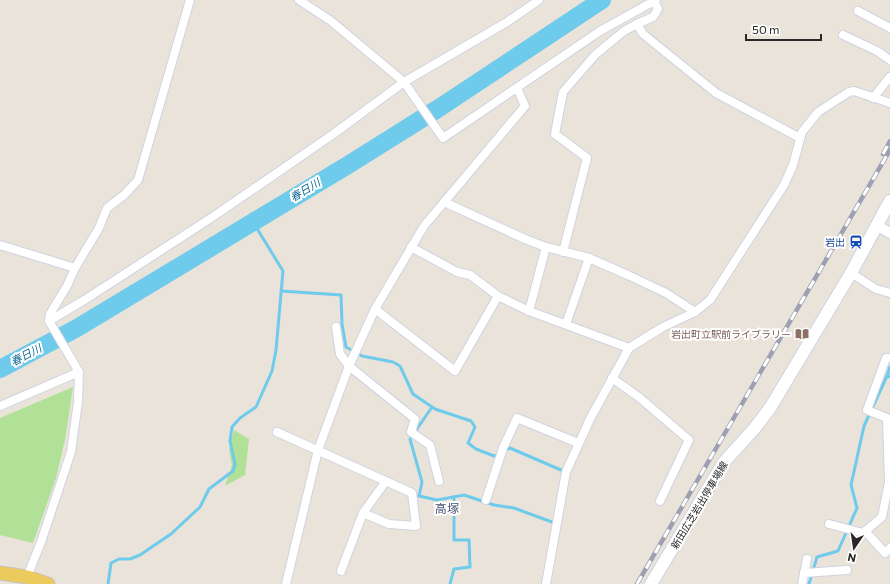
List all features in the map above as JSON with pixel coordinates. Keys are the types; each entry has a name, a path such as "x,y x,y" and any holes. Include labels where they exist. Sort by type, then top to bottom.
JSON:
{"main road":[{"name":"新田広芝岩出停車場線","path":"651,584 724,462 754,429 770,408 850,274 890,201"},
{"path":"0,573 48,584"}],"street":[{"path":"27,578 41,542 71,452 78,402 79,372 49,320 50,314 99,228 107,208 124,195 138,180 190,0"},
{"path":"299,0 331,21 404,82 412,91 443,138 600,31 654,0 658,9 653,17 624,31 595,55 563,92 555,134 587,158 563,252"},
{"path":"49,320 86,300 214,216 332,135 404,82 507,22 539,0"},
{"path":"858,11 890,28"},
{"path":"637,24 643,34 716,93 800,138"},
{"path":"843,35 877,51 890,60"},
{"path":"873,98 890,77"},
{"path":"286,584 318,450 349,366 375,309 424,226 525,106 518,88"},
{"path":"546,584 566,472 578,443 629,348 663,327 694,312 710,300 738,254 784,185 793,165 802,132 818,112 849,92 854,91 890,104"},
{"path":"444,202 546,247 589,258 666,293 694,312"},
{"path":"876,225 890,233"},
{"path":"0,245 76,268"},
{"path":"411,247 457,272 470,275 498,296 529,311 629,348"},
{"path":"529,311 546,247"},
{"path":"566,324 589,258"},
{"path":"850,274 876,289 890,293"},
{"path":"375,309 455,371 498,296"},
{"path":"336,327 340,354 349,366 415,419 411,432 430,445 439,481"},
{"path":"829,524 863,533 882,517 890,482 887,418 866,410 886,358 890,358"},
{"path":"0,406 79,372"},
{"path":"612,378 640,398 689,440 660,501"},
{"path":"486,500 503,448 517,418 578,443"},
{"path":"277,432 412,493 416,526 389,524 364,513"},
{"path":"341,571 364,513 386,481"},
{"path":"865,531 885,553 890,548"},
{"path":"802,584 807,559"},
{"path":"804,573 847,570"}],"green space":[{"path":"73,387 65,440 56,478 33,543 0,535 0,418"},
{"path":"234,430 249,439 245,475 225,486 232,465 229,450"}],"waterway":[{"name":"春日川","path":"0,369 77,328 348,165 439,108 602,0"},
{"path":"108,584 111,563 119,559 130,559 140,555 171,534 200,507 209,489 233,471 235,464 230,441 232,427 240,418 256,407 272,371 276,350 283,271 253,222"},
{"path":"281,291 341,295 342,324 346,347 362,356 393,362 400,366 413,394 435,409 471,421 475,427 468,443 476,449 494,456 499,454"},
{"path":"890,367 887,376 890,377"},
{"path":"809,584 817,557 838,551 857,508 851,485 864,426 887,376"},
{"path":"432,407 410,439 422,482 419,496 437,500 464,495 494,505 514,508 552,522"},
{"path":"504,451 510,448 561,470"},
{"path":"450,584 454,569 470,567 469,540 454,540 454,497"}],"railway":[{"path":"883,154 890,141"},
{"path":"637,584 890,150"}],"place":[{"name":"岩出","path":"856,242"},
{"name":"岩出町立駅前ライブラリー","path":"802,334"}],"district":[{"name":"高塚","path":"447,509"}]}
